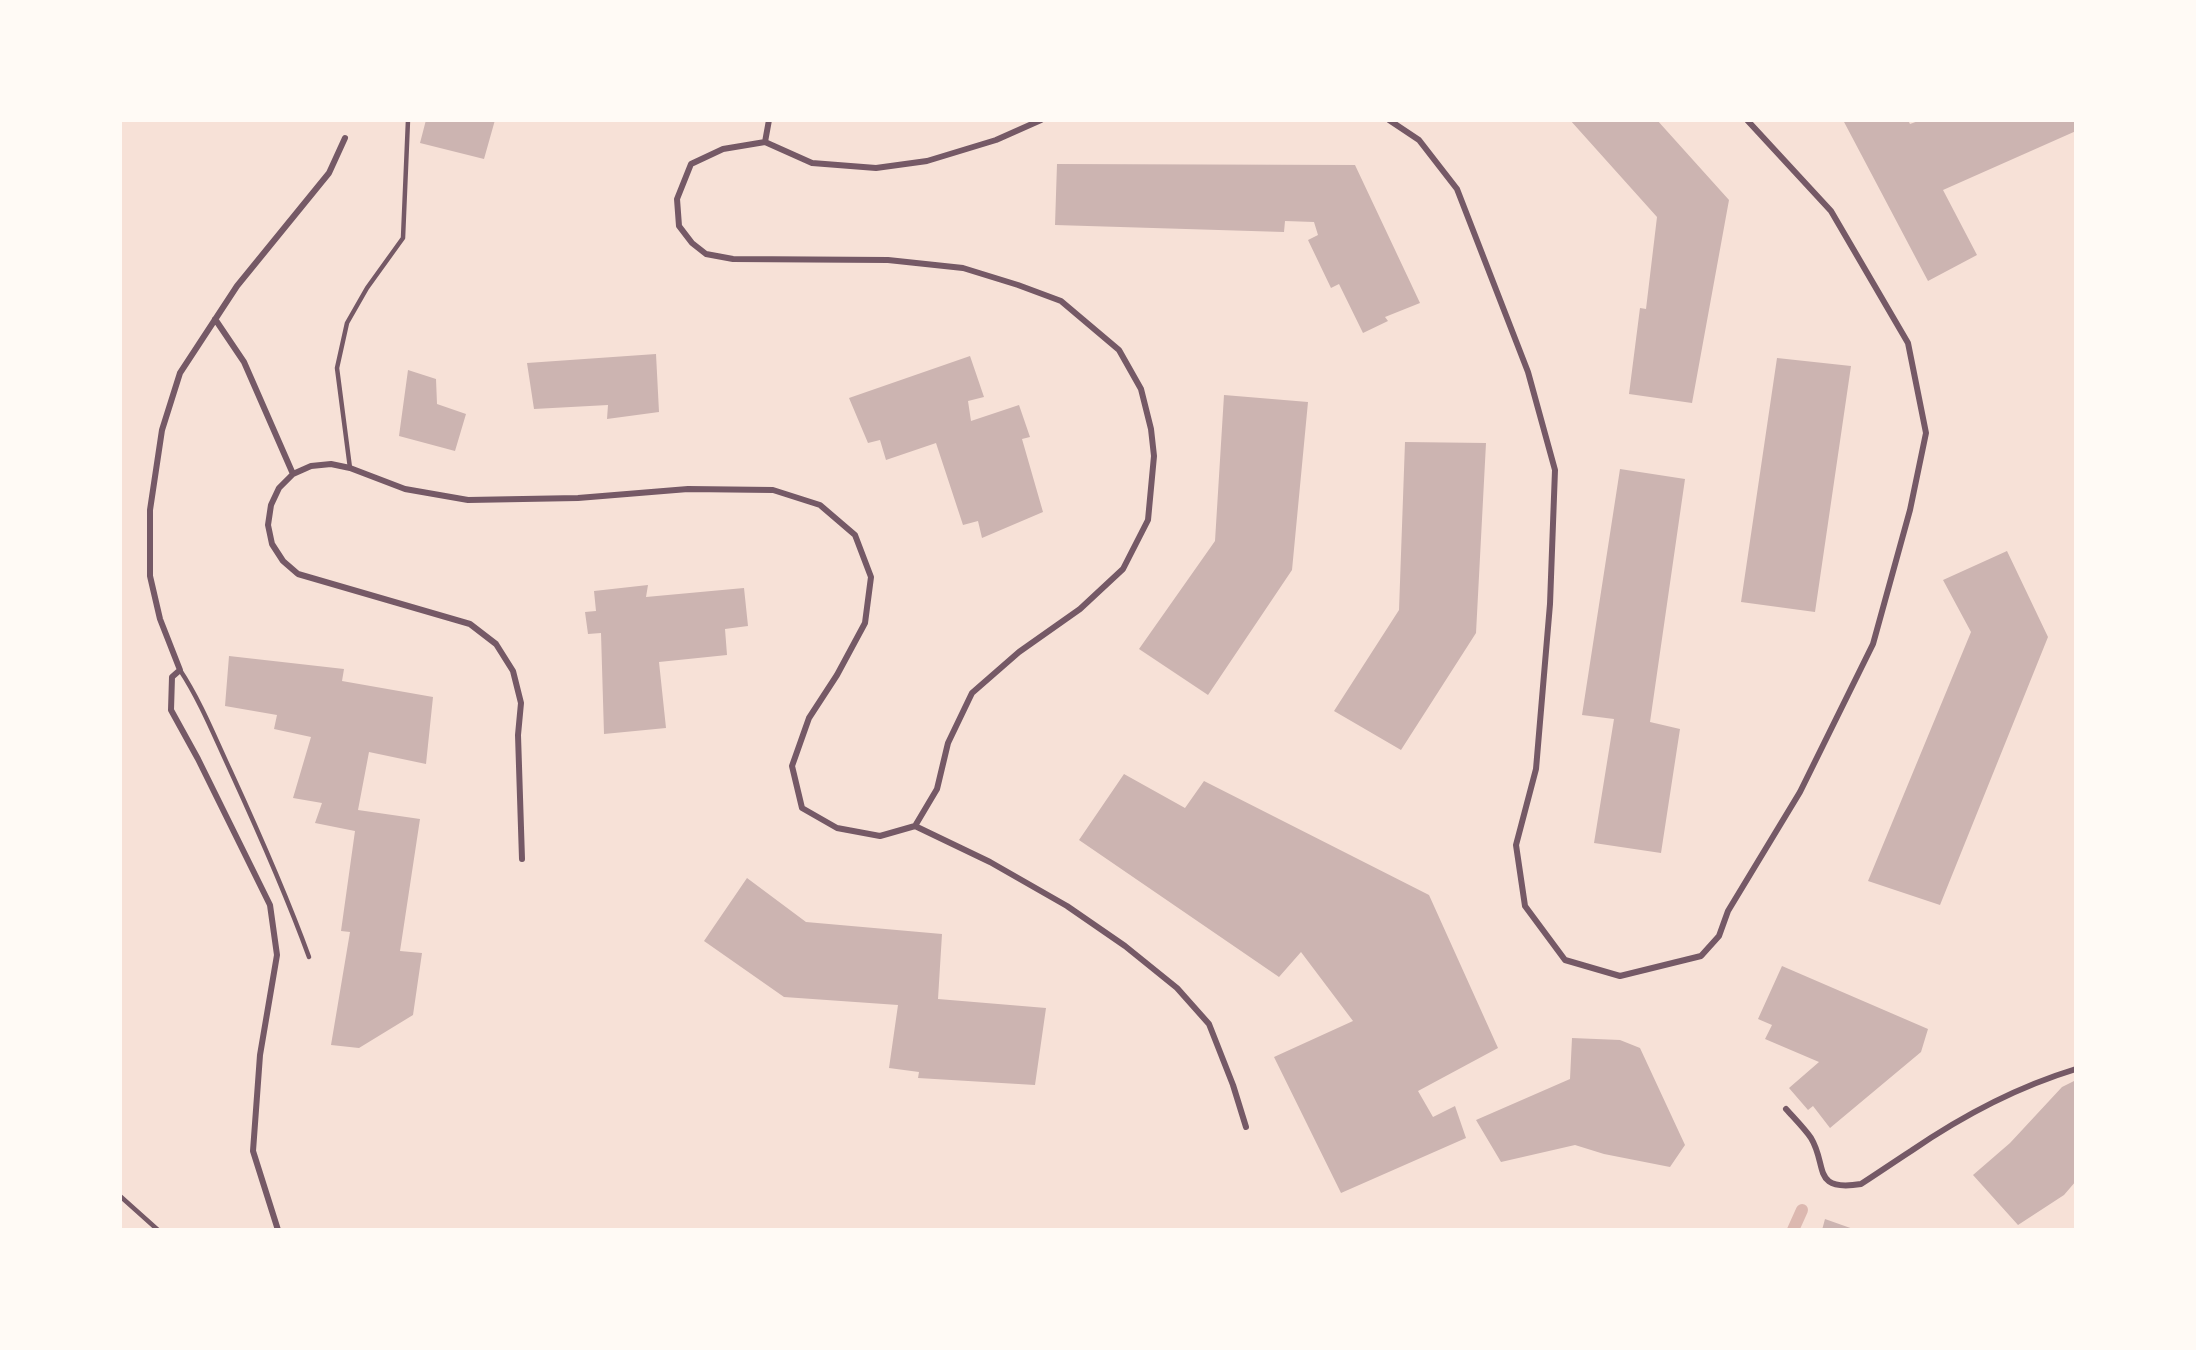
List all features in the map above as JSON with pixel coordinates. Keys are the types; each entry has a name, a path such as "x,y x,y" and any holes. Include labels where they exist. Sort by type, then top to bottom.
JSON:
{"street":[{"path":"765,142 769,120"},
{"path":"915,826 937,789 948,743 972,693 1019,652 1080,609 1123,569 1148,520 1154,456 1151,429 1141,389 1119,350 1061,301 963,268 888,260 733,259 706,254 692,243 679,226 677,199 691,164 723,149 765,142 812,163 876,168 927,161 996,140 1041,120"},
{"path":"1389,120 1419,140 1457,189 1528,372 1555,470 1550,604 1536,769 1516,845 1524,906 1565,960 1620,976 1701,956 1719,936 1728,911 1800,792 1873,644 1910,510 1926,434 1908,343 1831,211 1747,120"},
{"path":"278,1230 252,1151 260,1055 277,955 270,905 198,759 171,710 172,677 180,670 160,619 150,576 150,510 162,430 180,373 237,286 329,173 345,138"},
{"path":"215,319 244,362 293,474"},
{"path":"522,859 518,735 521,703 513,671 496,644 470,624 298,574 283,561 272,544 268,525 271,505 279,488 293,474 311,466 331,464 350,468 405,489 468,500 578,498 688,489 773,490 820,505 855,535 871,577 865,622 837,675 809,718 792,766 802,808 837,828 880,836 915,826 990,862 1066,906 1125,946 1177,988 1209,1024 1233,1085 1246,1127"},
{"path":"1786,1109 1810,1138 1818,1154 1821,1174 1832,1183 1845,1187 1861,1184 1968,1116 1999,1100 2039,1081 2076,1069"}],"lane":[{"path":"350,468 337,369 347,323 367,288 403,238 408,120"},
{"path":"180,670 193,689 254,823 287,898 309,957"},
{"path":"120,1196 158,1230"}],"building":[{"path":"426,120 495,120 484,159 420,143"},
{"path":"1570,120 1657,120 1729,200 1692,403 1629,394 1640,308 1646,309 1657,217"},
{"path":"1843,120 1908,120 1910,124 1921,120 2076,120 2076,131 1943,190 1977,255 1928,281"},
{"path":"1057,164 1355,165 1420,303 1385,317 1388,321 1363,333 1339,284 1331,288 1308,240 1318,235 1314,222 1285,221 1284,232 1055,225"},
{"path":"656,354 659,412 607,419 608,405 534,409 527,363"},
{"path":"970,356 984,397 968,401 971,421 1019,405 1030,437 1022,439 1043,512 982,538 978,521 963,525 936,443 886,460 880,440 868,443 849,398"},
{"path":"1777,358 1851,366 1815,612 1741,602"},
{"path":"408,370 436,379 437,404 466,414 455,451 399,436"},
{"path":"1224,395 1308,402 1292,570 1208,695 1139,649 1215,541"},
{"path":"1405,442 1486,443 1476,633 1401,750 1334,711 1399,610"},
{"path":"1620,469 1685,479 1650,722 1680,729 1661,853 1594,843 1614,719 1582,715"},
{"path":"2007,551 2048,637 1940,905 1868,881 1971,632 1943,580"},
{"path":"648,585 646,597 744,588 748,626 725,629 727,655 659,662 666,728 604,734 601,633 588,634 585,612 596,611 594,591"},
{"path":"229,656 344,669 342,681 433,697 426,764 369,752 358,810 420,819 400,951 422,953 413,1015 359,1048 331,1045 350,932 341,931 355,831 315,823 322,803 293,798 311,737 274,729 277,715 225,706"},
{"path":"1124,774 1185,808 1204,781 1429,895 1498,1048 1418,1091 1433,1117 1455,1106 1466,1138 1341,1193 1274,1057 1353,1021 1301,952 1279,977 1079,840"},
{"path":"747,878 806,922 942,934 938,999 1046,1008 1035,1085 918,1078 919,1072 889,1068 898,1005 784,997 704,941"},
{"path":"1782,966 1928,1029 1921,1052 1830,1128 1813,1106 1808,1110 1789,1088 1819,1062 1765,1039 1772,1025 1758,1019"},
{"path":"1572,1038 1620,1040 1640,1048 1685,1145 1670,1167 1604,1154 1575,1145 1501,1162 1476,1120 1570,1079"},
{"path":"2076,1080 2076,1181 2064,1195 2018,1225 1973,1175 2010,1143 2062,1087"},
{"path":"1825,1219 1856,1230 1822,1230"}],"waterway":[{"path":"1793,1230 1802,1210"}]}
